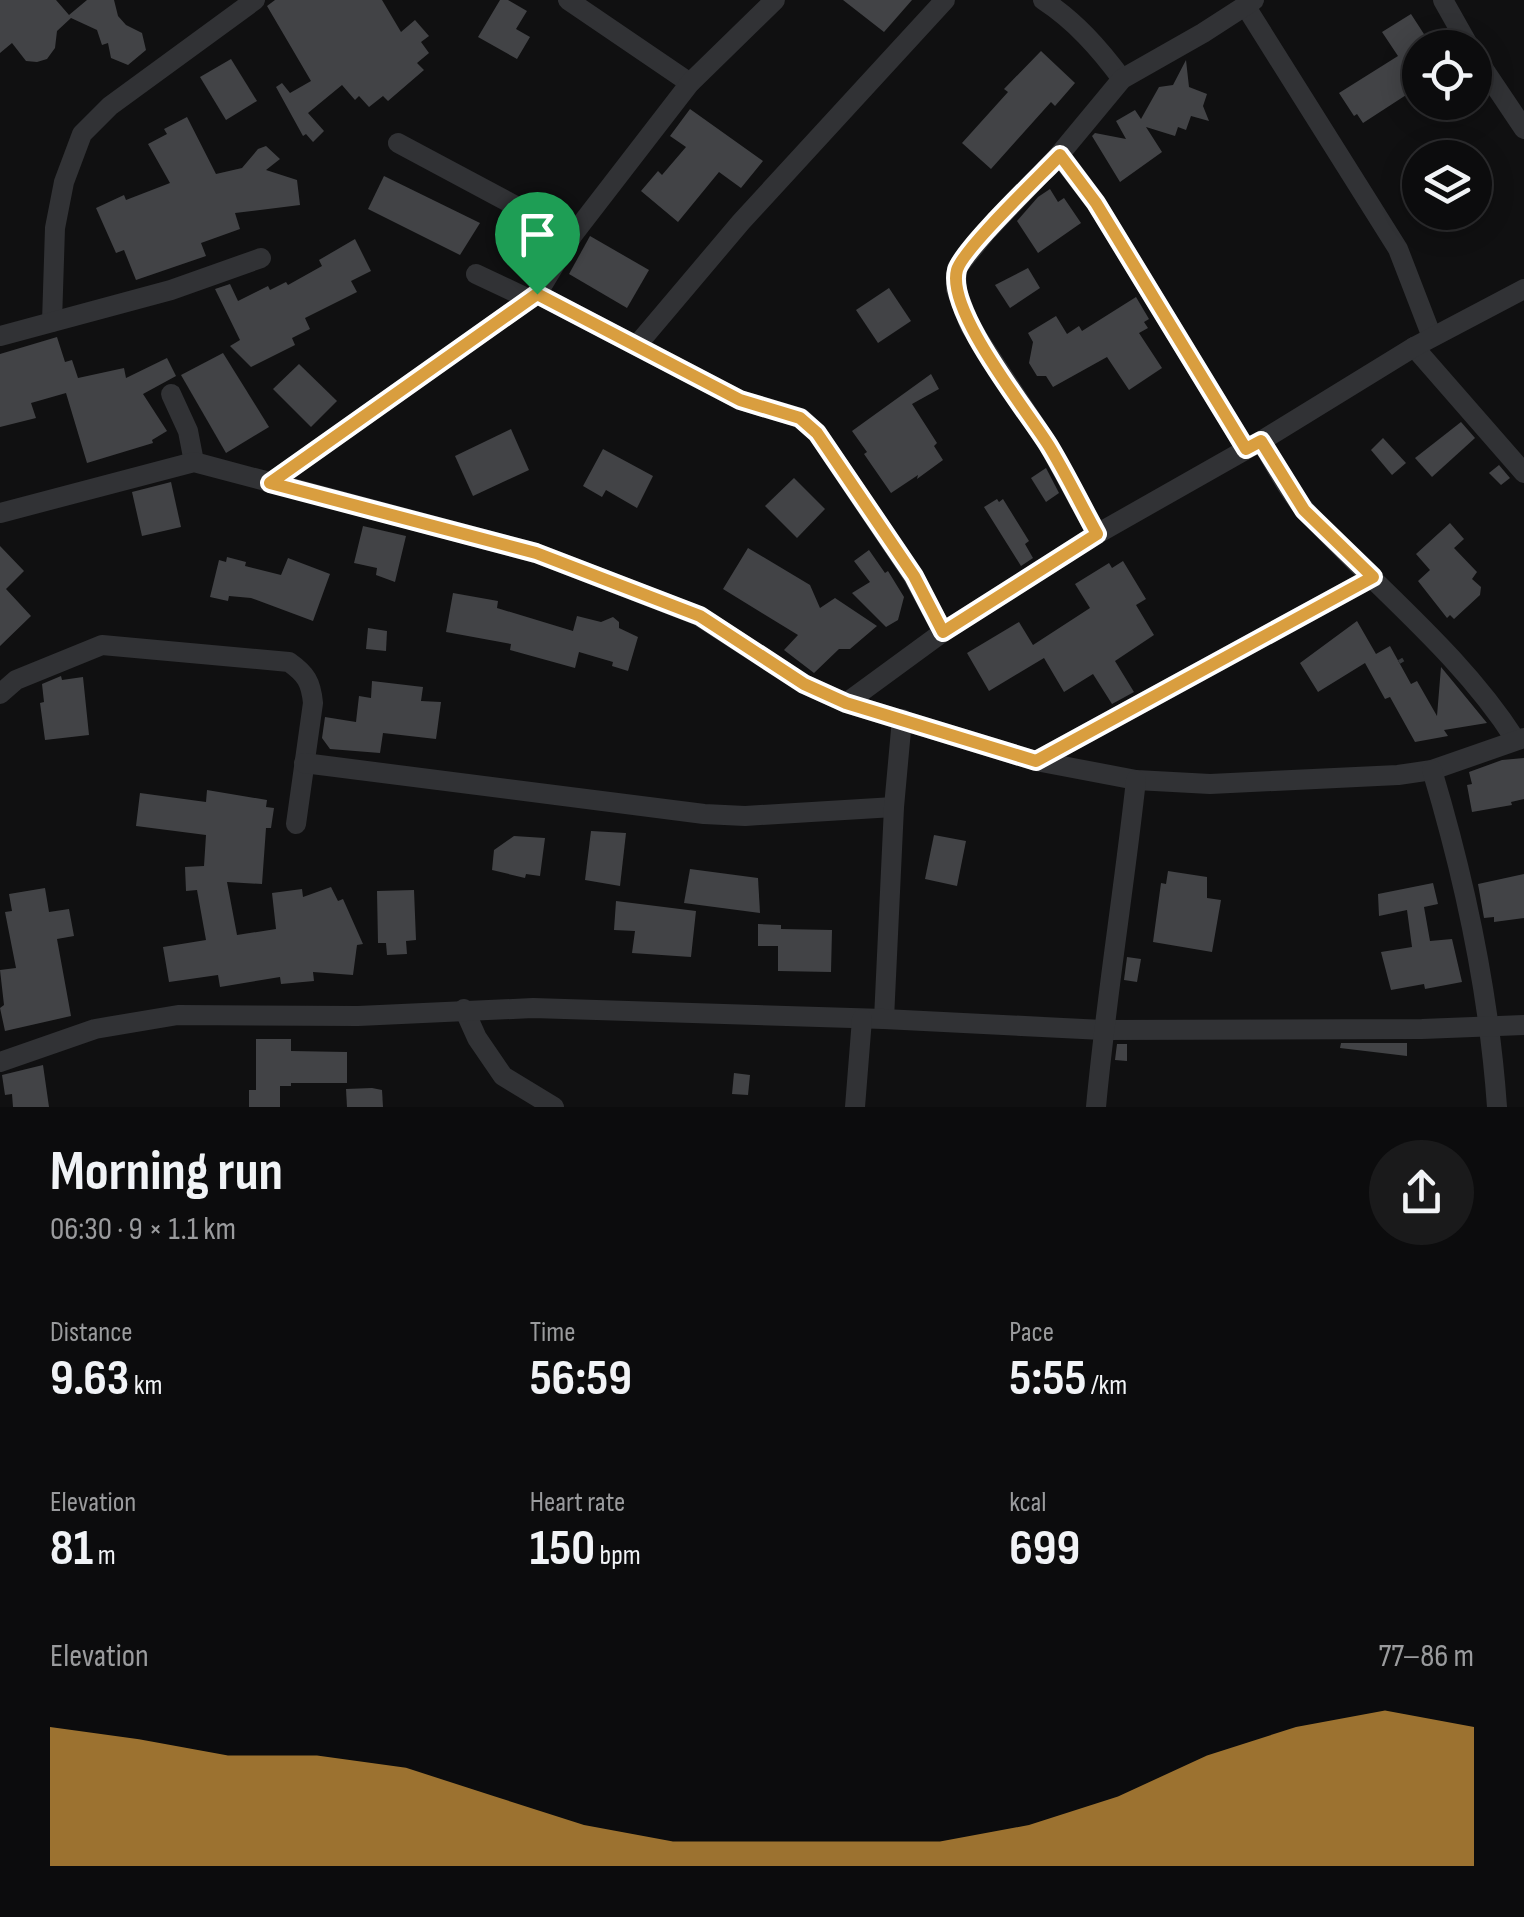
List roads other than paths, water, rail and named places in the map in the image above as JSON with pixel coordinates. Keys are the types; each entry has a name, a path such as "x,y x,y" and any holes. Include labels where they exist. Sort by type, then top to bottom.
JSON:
{"street":[{"path":"52,322 55,228 64,182 82,134 110,106 255,0"},
{"path":"568,0 690,83"},
{"path":"270,483 533,296 572,236 690,83 775,0"},
{"path":"637,345 729,235 945,0"},
{"path":"1043,0 1098,47 1122,79"},
{"path":"1443,0 1460,30"},
{"path":"1097,534 1049,446 970,326 956,289 957,268 1060,155 1122,79 1250,4 1398,249 1423,342 1524,473"},
{"path":"1492,81 1524,129"},
{"path":"398,143 572,236"},
{"path":"0,514 194,462 536,553 700,616 804,684 846,703 1036,761 1136,780 1210,784 1398,774 1432,770 1519,738 1373,577 1304,510 1254,445 1096,203 1060,155"},
{"path":"0,336 171,290 261,258"},
{"path":"476,274 637,345 740,400 800,418 817,433 914,576 943,632"},
{"path":"846,703 943,632 1097,534 1423,342 1524,290"},
{"path":"171,394 188,431 194,462"},
{"path":"1036,761 1373,577"},
{"path":"0,694 16,680 102,645 289,662 311,684 313,703 296,824"},
{"path":"884,1019 902,720"},
{"path":"304,763 704,814 745,816 894,807"},
{"path":"1432,770 1462,876 1491,1028 1497,1107"},
{"path":"1096,1107 1136,780"},
{"path":"0,1062 95,1029 178,1016 358,1016 464,1009 614,1010 1103,1030 1524,1025"},
{"path":"464,1009 477,1038 504,1076 554,1107"},
{"path":"855,1107 862,1019"}]}
